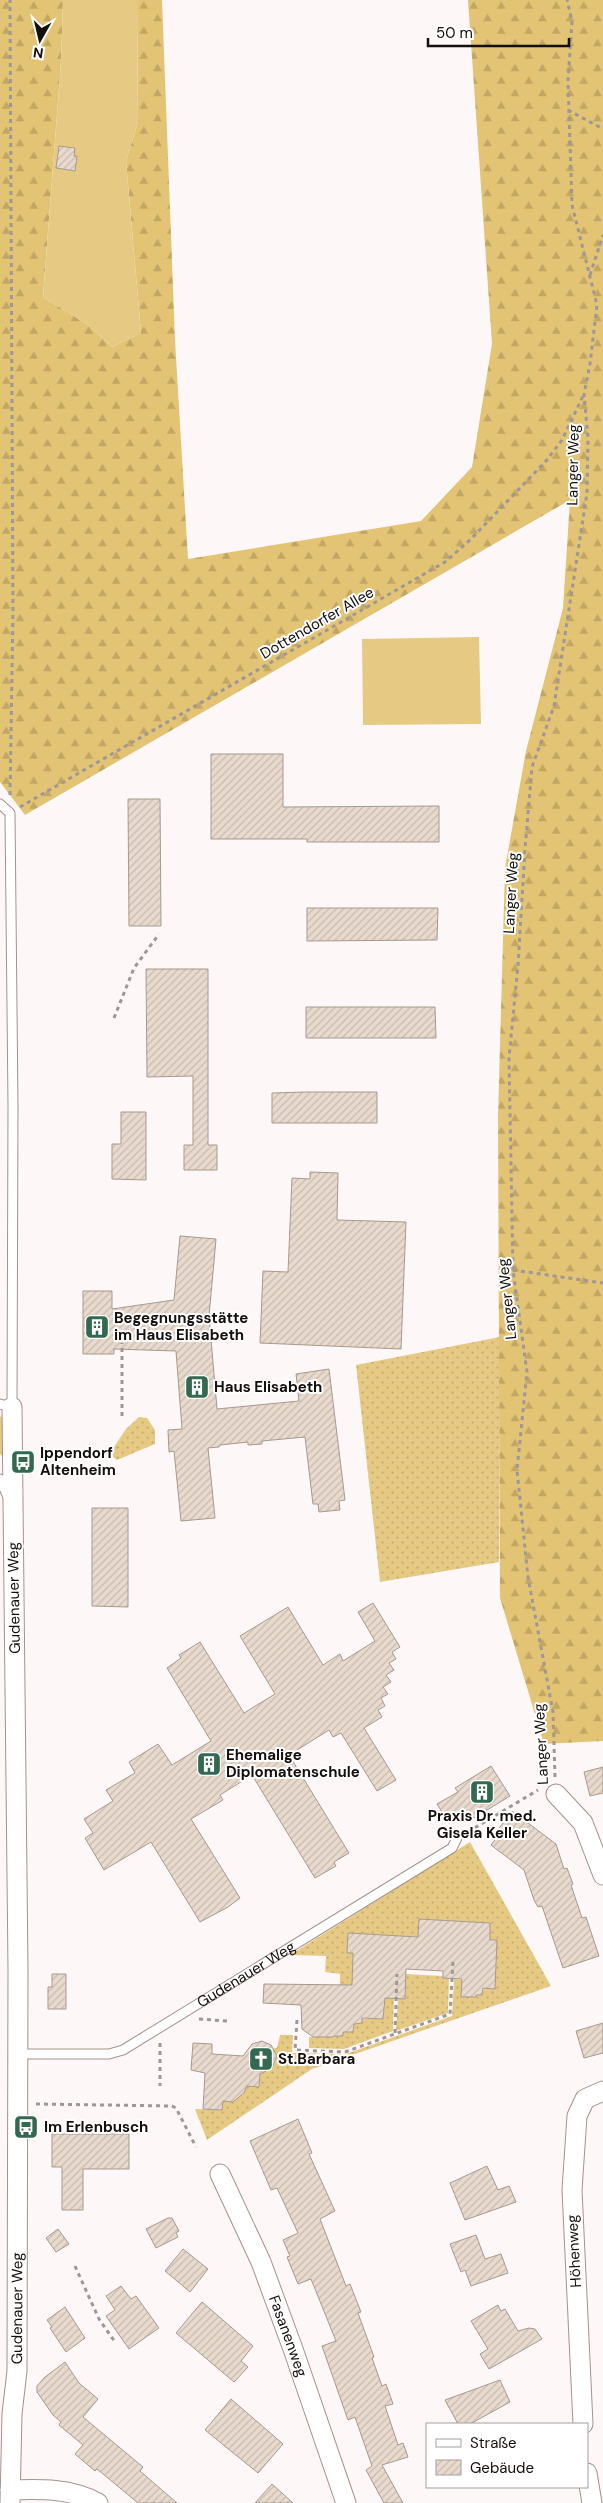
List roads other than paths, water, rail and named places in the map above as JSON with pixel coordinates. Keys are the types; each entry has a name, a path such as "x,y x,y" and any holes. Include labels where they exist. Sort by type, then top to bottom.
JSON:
{"street":[{"name":"Gudenauer Weg","path":"6,1405 12,1508 17,2054 8,2081 16,2104 17,2371 6,2417 10,2496"},
{"path":"556,1794 583,1823 603,1874"},
{"name":"Höhenweg","path":"583,2423 572,2190 576,2116 585,2099 603,2091"},
{"name":"Fasanenweg","path":"220,2174 261,2262 293,2348 346,2503"},
{"path":"588,2479 592,2503"},
{"path":"10,2496 56,2490 88,2498 98,2503"}],"lane":[{"name":"Gudenauer Weg","path":"0,804 10,813 13,1106 6,1405"},
{"path":"0,1479 12,1508"},
{"name":"Gudenauer Weg","path":"17,2054 109,2054 123,2050 452,1848 457,1838"}],"place":[{"name":"Begegnungsstätte im Haus Elisabeth","path":"97,1327"},
{"name":"Haus Elisabeth","path":"197,1387"},
{"name":"Ippendorf Altenheim","path":"23,1462"},
{"name":"Ehemalige Diplomatenschule","path":"209,1764"},
{"name":"Praxis Dr. med. Gisela Keller","path":"482,1792"},
{"name":"St.Barbara","path":"261,2059"},
{"name":"Im Erlenbusch","path":"26,2127"}]}
